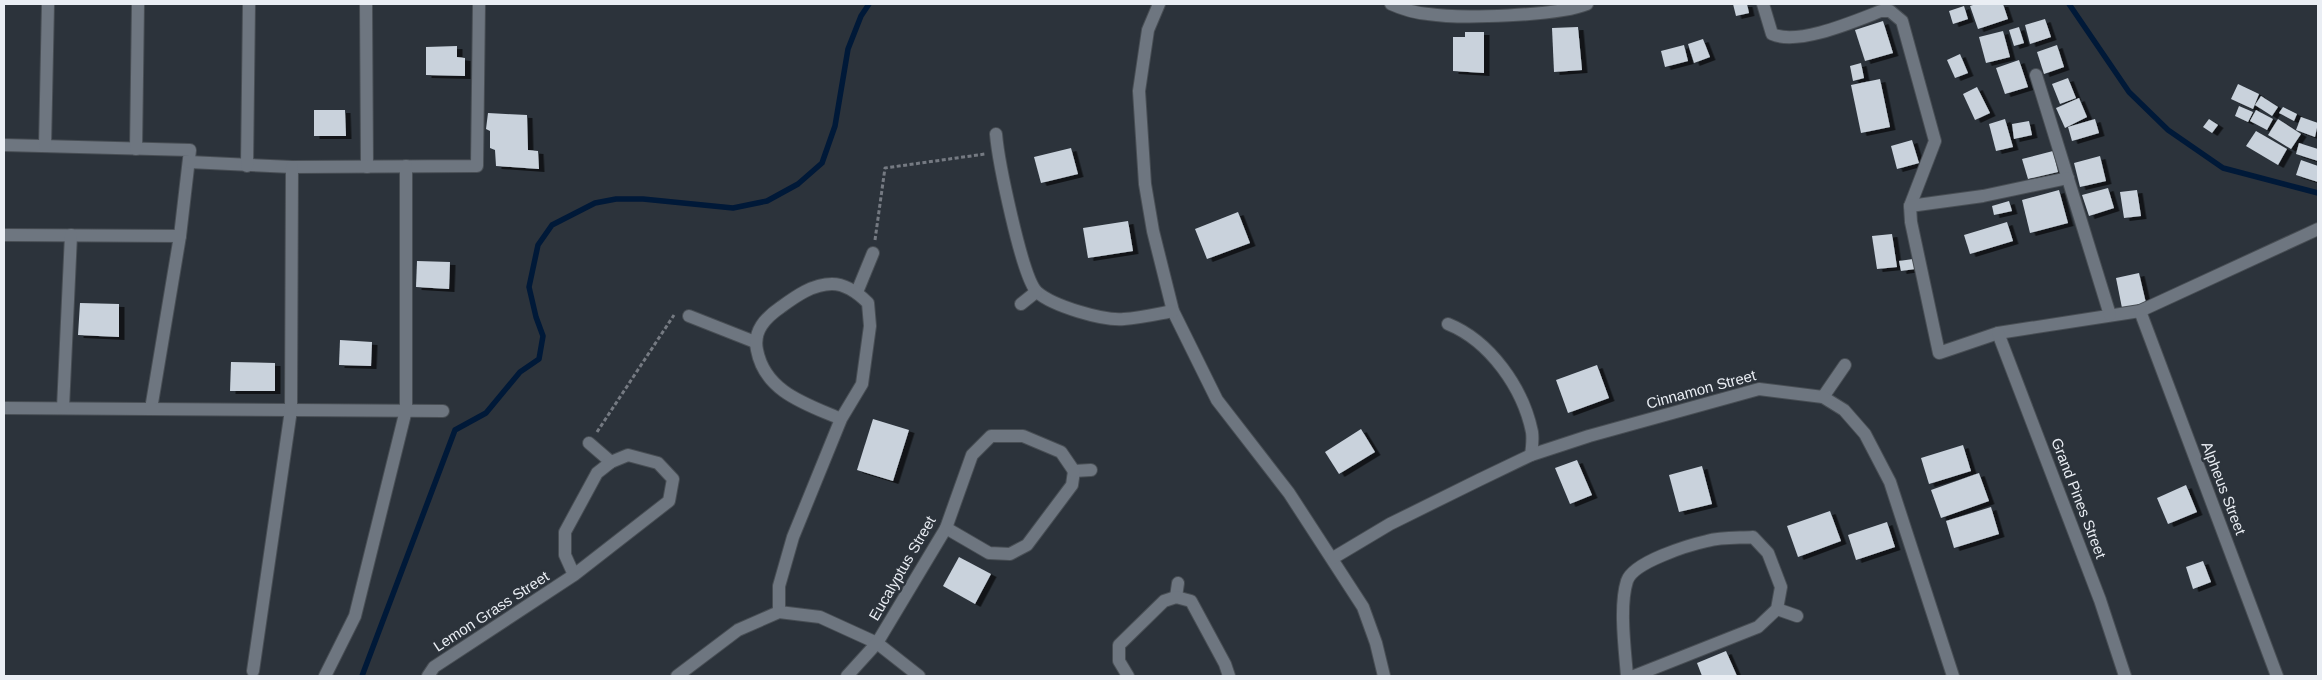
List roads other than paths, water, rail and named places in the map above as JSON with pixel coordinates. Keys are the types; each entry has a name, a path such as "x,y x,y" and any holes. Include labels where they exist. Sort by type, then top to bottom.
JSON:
{"street":[{"path":"45,146 48,4"},
{"path":"136,149 138,4"},
{"path":"247,166 249,4"},
{"path":"366,4 367,167"},
{"path":"188,162 292,167 477,166 479,4"},
{"path":"1159,4 1148,30 1139,91 1145,184 1153,231 1173,312 1218,400 1289,493 1364,607 1376,643 1384,676"},
{"path":"1391,4 1428,14 1474,15 1528,14 1587,4"},
{"path":"1764,4 1772,34 1779,37 1815,34 1881,11 1890,11 1902,22 1935,141 1910,206 1911,222 1939,353 1998,332 2140,311 2318,230"},
{"path":"2036,75 2110,315"},
{"path":"996,134 1008,204 1036,292 1059,304 1098,317 1122,320 1173,312"},
{"path":"4,145 190,150 180,236 151,409"},
{"path":"325,676 355,616 406,410 406,166"},
{"path":"252,671 291,410 292,167"},
{"path":"1910,206 1983,196 2068,178"},
{"path":"4,235 180,236"},
{"path":"62,408 71,235"},
{"path":"857,292 873,253"},
{"path":"780,612 779,586 793,537 841,419 862,384 870,326 868,303 857,292 833,284 802,292 775,311 758,328 756,342 760,365 777,386 787,394 841,419"},
{"path":"1021,304 1036,292"},
{"name":"Alpheus Street","path":"2140,311 2277,676"},
{"path":"689,316 756,342"},
{"path":"1448,324 1466,331 1477,339 1517,391 1532,433 1531,455"},
{"name":"Grand Pines Street","path":"1998,332 2100,600 2125,676"},
{"path":"1823,397 1845,365"},
{"name":"Cinnamon Street","path":"1333,558 1390,524 1531,455 1590,436 1759,389 1823,397 1844,410 1865,434 1890,482 1953,676"},
{"path":"4,408 443,411"},
{"name":"Eucalyptus Street","path":"847,676 877,643 946,528 972,455 991,436 1023,436 1039,442 1061,452 1074,471"},
{"path":"590,443 611,462"},
{"name":"Lemon Grass Street","path":"428,676 434,667 574,575 668,500 673,479 658,462 628,454 611,462 597,473 564,532 565,554 574,575"},
{"path":"946,528 989,553 1010,554 1027,545 1072,485 1074,471 1091,470"},
{"path":"1627,676 1624,606 1627,580 1639,567 1662,556 1708,540 1752,537 1768,553 1781,587 1777,609 1758,627 1634,676"},
{"path":"1176,597 1178,583"},
{"path":"1128,676 1119,661 1119,645 1164,600 1176,597 1191,601 1225,664 1229,676"},
{"path":"1777,609 1797,616"},
{"path":"677,676 738,630 780,612 820,617 877,643 920,676"}],"waterway":[{"path":"362,676 455,430 486,413 520,372 539,359 543,336 536,317 529,287 538,245 552,225 595,203 616,199 643,199 733,208 767,201 798,184 822,163 835,126 848,49 861,16 869,4"},
{"path":"2069,4 2129,92 2168,130 2223,168 2318,193"}]}
